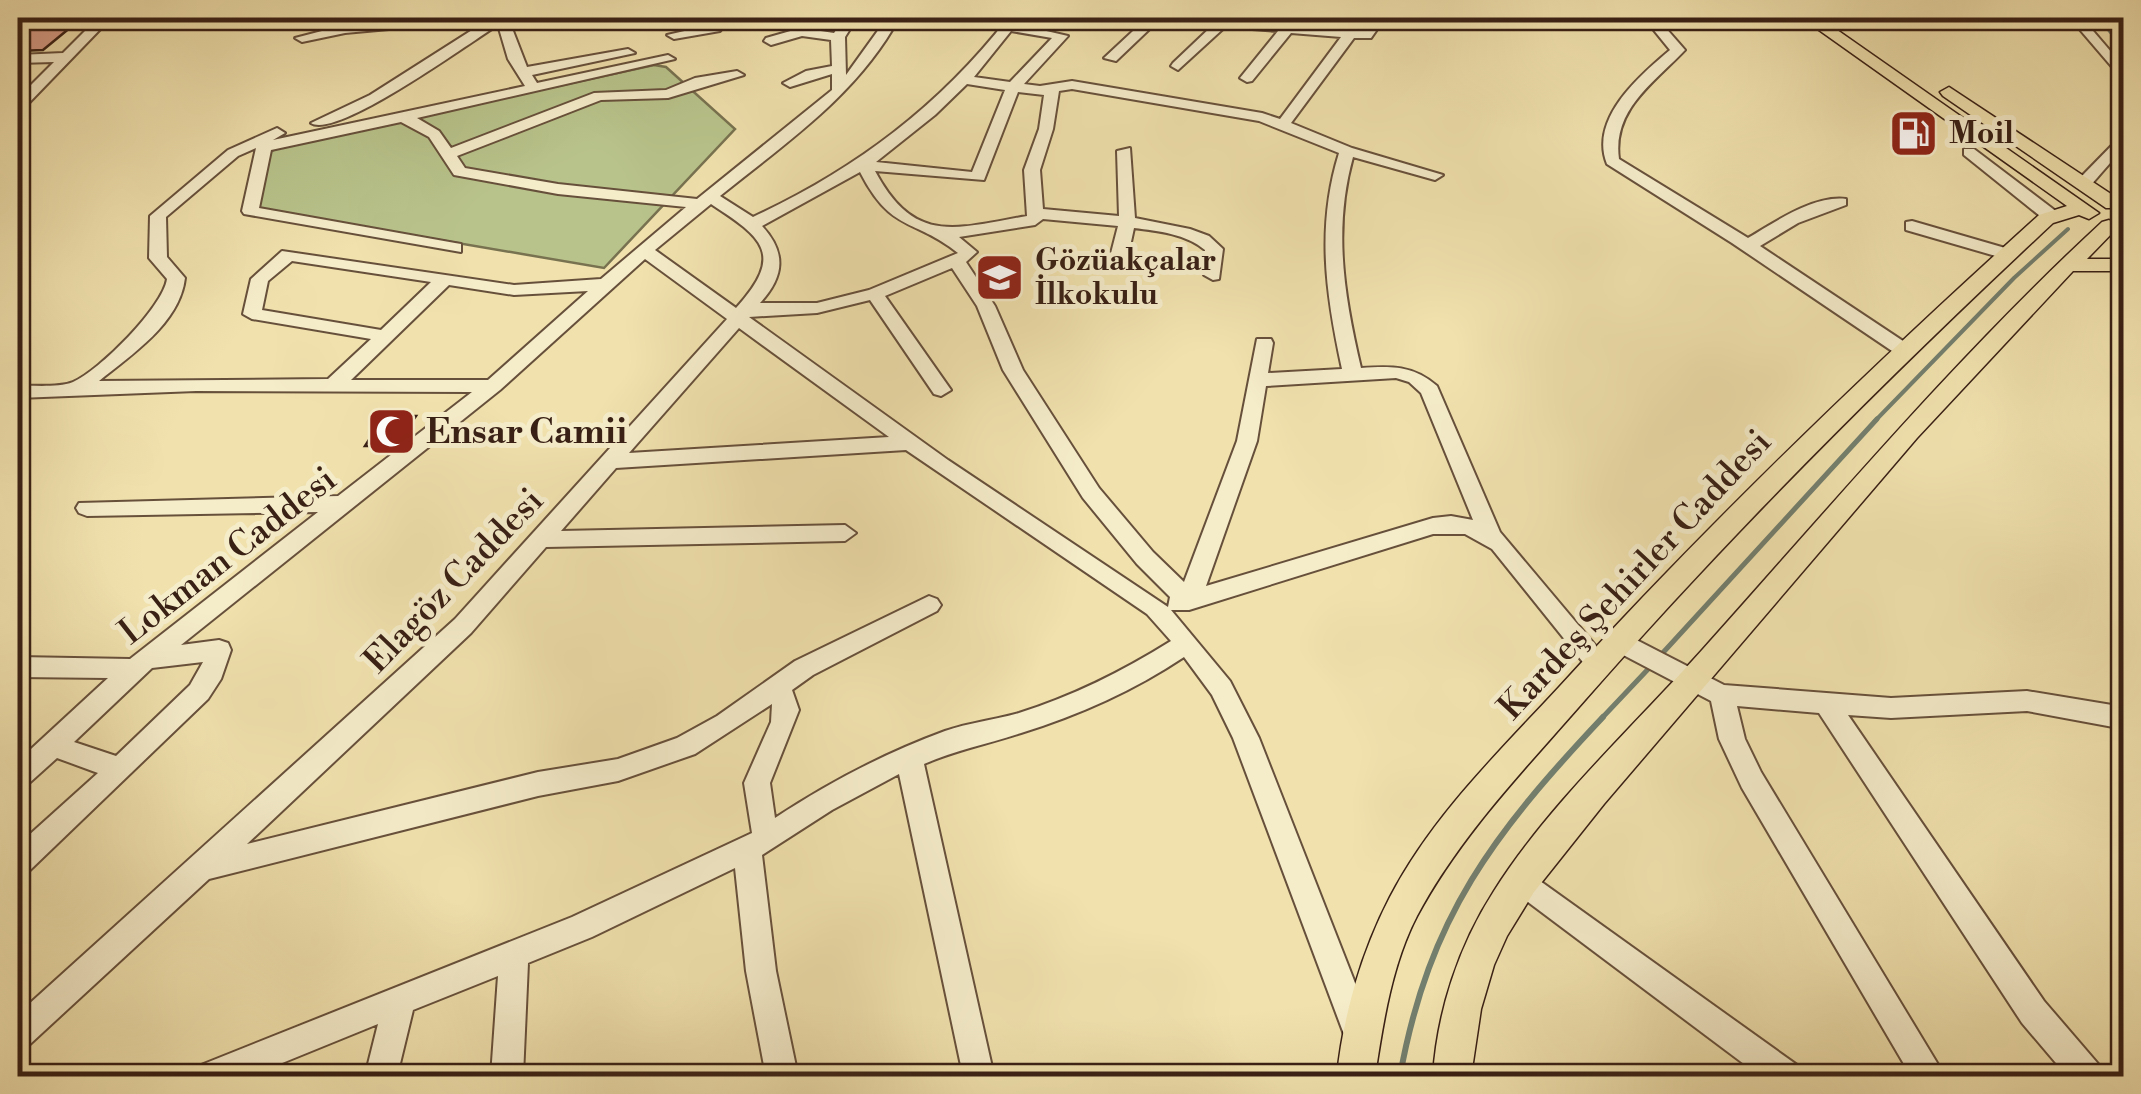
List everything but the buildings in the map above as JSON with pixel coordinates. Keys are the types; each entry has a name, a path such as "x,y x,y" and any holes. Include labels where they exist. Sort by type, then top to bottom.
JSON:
{"main road":[{"path":"1810,18 2115,220"},
{"path":"1839,18 2083,199"},
{"name":"Kardeş Şehirler Caddesi","path":"1356,1076 1361,1038 1382,956 1403,908 1451,829 1755,496 1902,350 2006,254 2049,218 2083,199"},
{"path":"2049,218 2076,224 2115,220"},
{"path":"1452,1076 1473,974 1494,924 1522,881 1594,789 1691,682 1852,492 2115,220"},
{"path":"2068,265 2124,265"}],"street":[{"path":"18,22 87,18"},
{"path":"18,106 105,18"},
{"path":"302,38 345,29 466,18"},
{"path":"80,386 158,318 174,298 176,278 158,258 158,216 188,187 248,144 335,118 366,104 500,18 533,89"},
{"path":"674,35 715,28 725,18"},
{"path":"838,80 838,37 851,18"},
{"path":"404,117 429,130 460,172 558,189 705,200 838,80 892,18"},
{"path":"1110,58 1154,18"},
{"path":"1166,18 1224,20 1366,36 1379,18"},
{"path":"1650,18 1678,50 1659,66 1612,123 1610,158 1622,170 1748,246 1902,350"},
{"path":"2076,18 2124,76"},
{"path":"2118,18 2124,24"},
{"path":"1178,66 1224,20"},
{"path":"752,224 864,165 965,80 1011,22 1061,36 1013,87 978,177 864,165"},
{"path":"1247,78 1287,28"},
{"path":"770,41 801,32 838,37"},
{"path":"1281,127 1350,34"},
{"path":"523,72 654,47 675,50 685,68"},
{"path":"18,60 64,58"},
{"path":"448,154 599,96 619,92 668,94 685,68"},
{"path":"455,248 250,212 264,147 533,89 685,68 737,75"},
{"path":"790,83 838,80"},
{"path":"947,234 1035,220 1032,170 1046,129 1052,92 965,80"},
{"path":"1041,90 1072,85 1262,117 1346,151 1435,175"},
{"path":"2083,199 2124,137"},
{"path":"1116,265 1126,223 1125,150"},
{"path":"1346,151 1332,212 1332,279 1353,374"},
{"path":"1969,152 2049,218"},
{"path":"743,313 816,308 875,294 968,252 947,234 916,224 892,209 864,165"},
{"name":"Elagöz Caddesi","path":"18,1034 410,678 544,539 766,286 774,266 769,242 752,224 705,200"},
{"name":"Lokman Caddesi","path":"18,777 141,664 493,386 705,200"},
{"path":"1748,246 1792,219 1840,202"},
{"path":"1034,213 1126,223 1206,239 1214,249 1213,275"},
{"path":"1912,226 2006,254"},
{"path":"644,250 743,313 910,443 1155,608 1188,643 1222,688 1246,738 1361,1038"},
{"path":"386,336 252,314 260,278 288,255 514,290 606,284"},
{"path":"956,260 986,306 1013,370 1084,482 1126,536 1189,601"},
{"path":"332,386 446,278"},
{"path":"875,294 941,390"},
{"path":"1189,601 1248,441 1264,343"},
{"path":"1258,380 1398,372 1426,386 1491,536"},
{"path":"18,392 80,386 230,382 493,386"},
{"path":"612,461 910,443"},
{"path":"87,508 343,504"},
{"path":"1155,608 1440,524 1465,525 1491,536 1507,550 1599,664"},
{"path":"544,539 845,532"},
{"path":"199,869 538,784 592,777 645,762 706,736 826,656 928,605"},
{"path":"1619,641 1722,696 1891,708 2027,701 2124,718"},
{"path":"219,1075 514,954 757,844 850,786 909,757 951,740 1018,724 1080,702 1137,675 1188,643"},
{"path":"18,668 141,664 219,650 200,692 18,863"},
{"path":"776,686 786,701 786,720 762,764 756,789 761,971 782,1076"},
{"path":"1722,696 1732,739 1751,780 1928,1076"},
{"path":"1826,704 2034,1012 2088,1076"},
{"path":"52,744 120,769"},
{"path":"909,757 979,1075"},
{"path":"1522,881 1786,1076"},
{"path":"507,1076 514,954"},
{"path":"381,1076 400,999"}],"green space":[{"path":"654,65 666,67 735,129 604,268 259,209 268,153 280,147"}],"waterway":[{"path":"2099,18 2124,48"},
{"path":"1874,422 2014,278 2068,229"},
{"path":"1659,657 1877,419"},
{"path":"1601,719 1652,665"},
{"path":"1400,1076 1429,969 1472,880 1529,800 1603,717"}],"place":[{"name":"Moil","path":"1914,133"},
{"name":"Gözüakçalar İlkokulu","path":"1000,277"},
{"name":"Ensar Camii","path":"391,431"}]}
